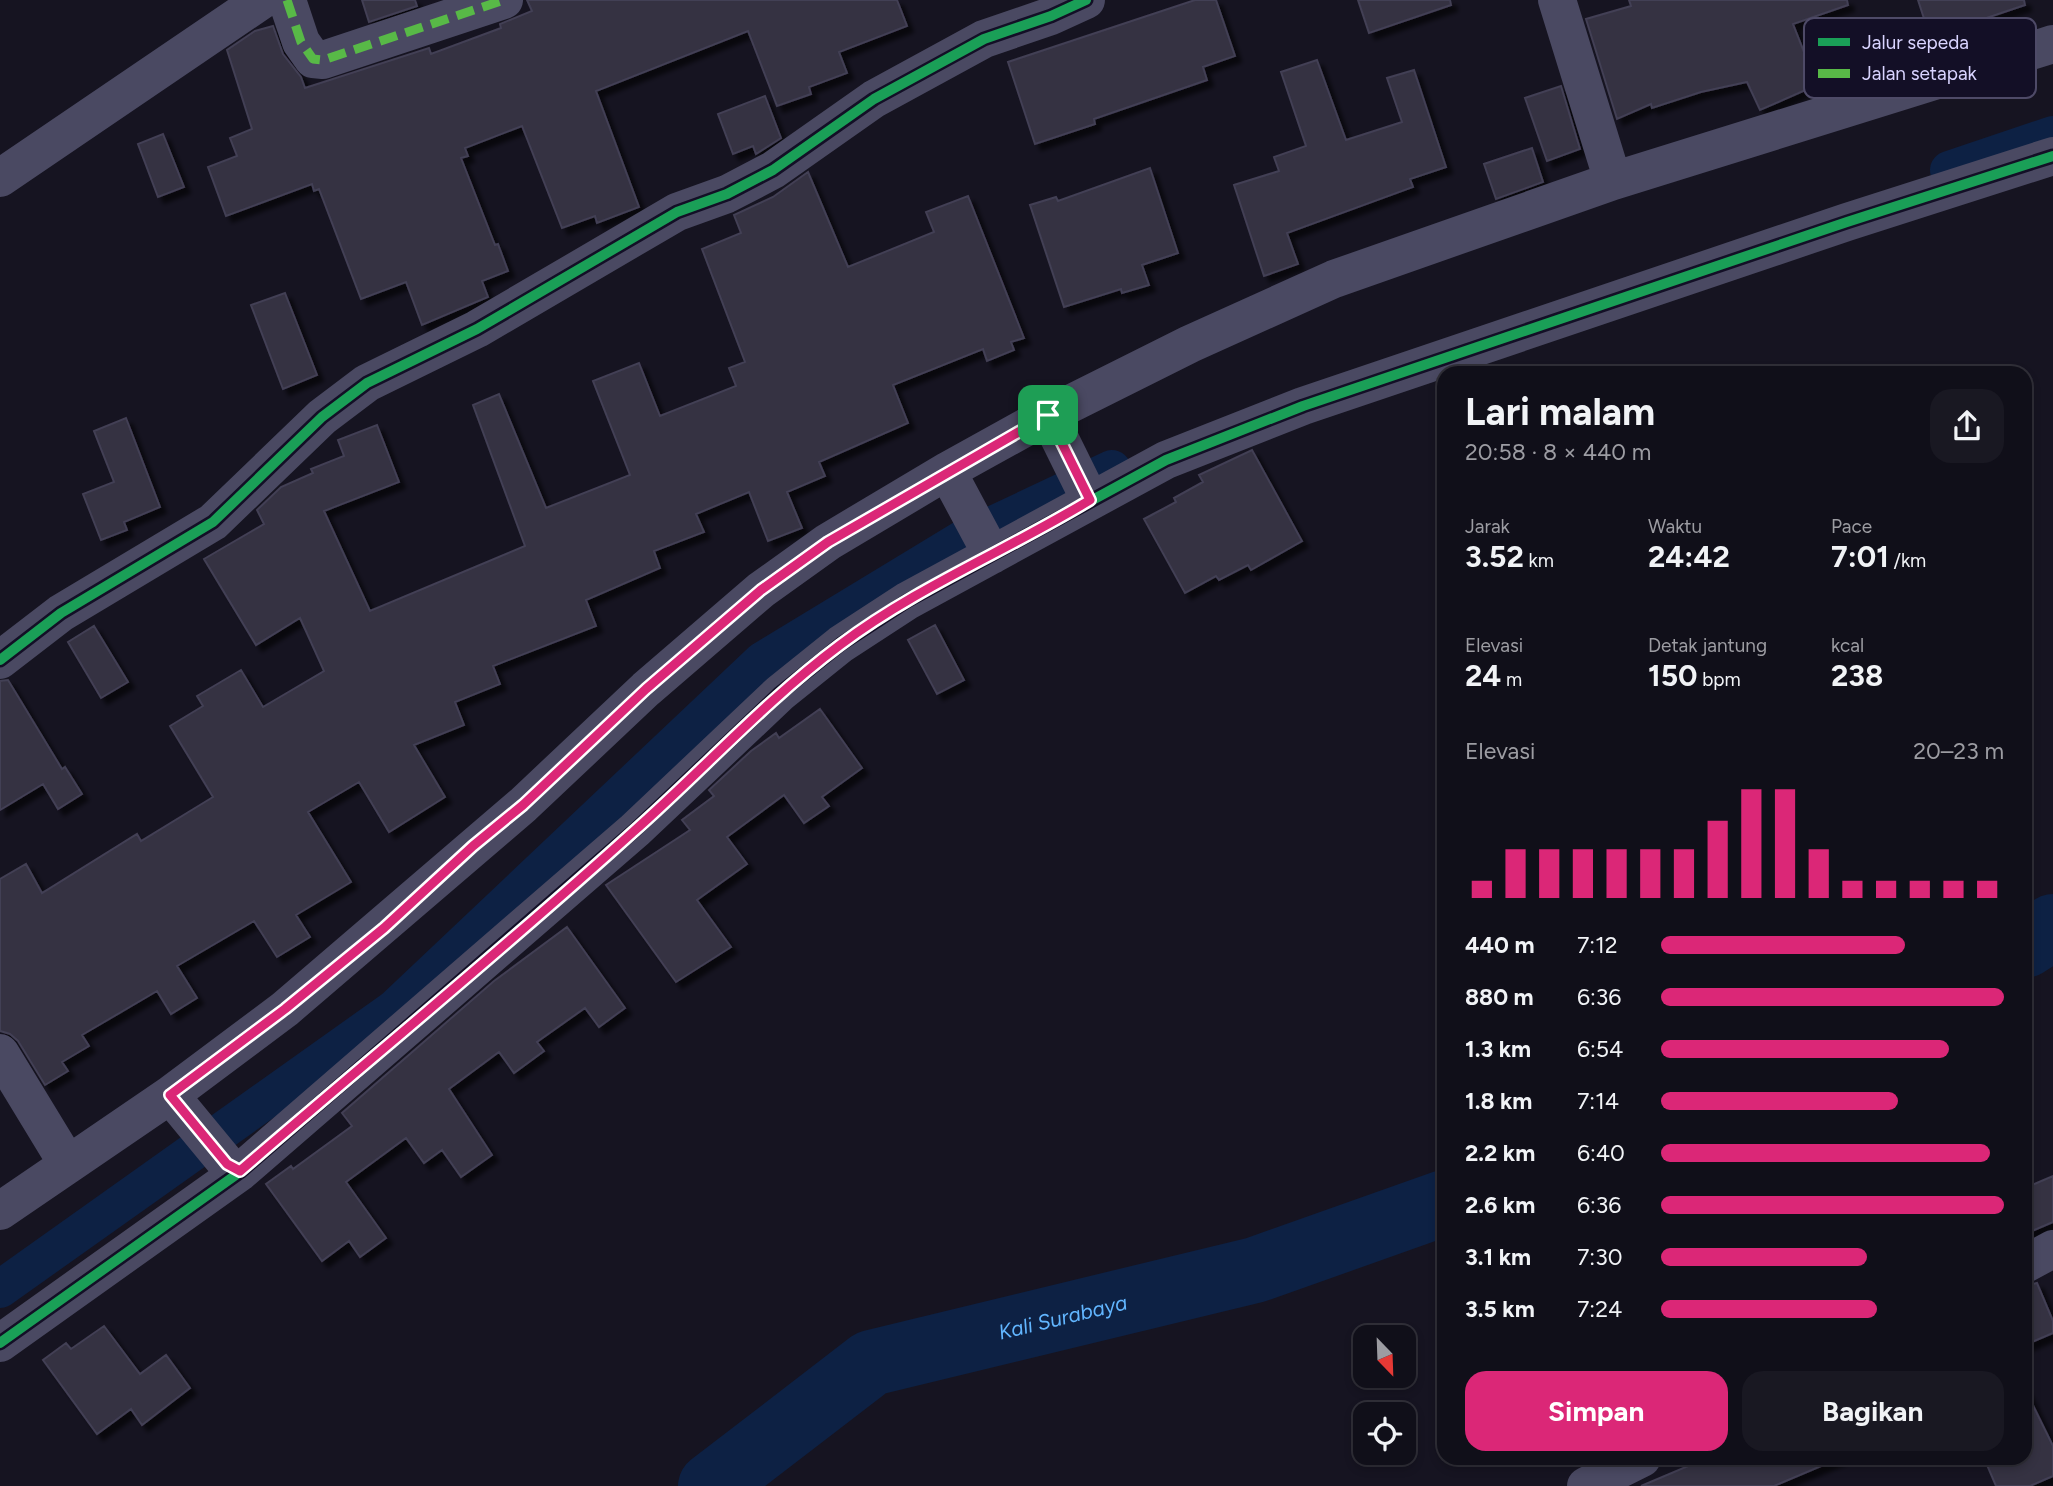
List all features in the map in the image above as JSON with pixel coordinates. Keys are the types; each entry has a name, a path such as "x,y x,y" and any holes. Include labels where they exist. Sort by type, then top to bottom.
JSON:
{"street":[{"path":"0,178 262,0"},
{"path":"287,0 306,52 313,59 323,60 504,0"},
{"path":"0,660 61,613 213,522 322,417 367,383 477,329 677,212 727,194 773,170 874,99 984,39 1051,16 1086,0"},
{"path":"1557,0 1612,181"},
{"path":"2036,49 2053,44"},
{"path":"0,1211 67,1163 180,1107 285,1009 384,928 473,846 523,805 646,689 761,590 828,542 954,483 1051,420 1190,344 1334,279 1612,181 1879,98"},
{"path":"0,1343 234,1168 635,830 780,693 841,644 990,550 1087,494 1303,406 2053,156"},
{"path":"1051,420 1087,494"},
{"path":"954,483 990,550"},
{"path":"0,1052 67,1163"},
{"path":"180,1107 234,1168"},
{"path":"2032,1260 2053,1249"},
{"path":"1586,1486 1628,1465"}],"building":[{"path":"362,0 415,0 417,6 369,22"},
{"path":"527,0 897,0 907,26 839,52 847,73 809,87 811,94 777,106 748,31 596,91 639,207 597,223 595,216 562,228 522,126 465,148 468,156 461,158 508,271 482,281 488,297 422,325 406,282 361,299 319,189 314,191 312,184 226,216 208,167 237,156 230,138 252,129 227,50 255,31 273,26 283,54 301,77 305,88 429,48 431,54 501,28 500,24 532,11"},
{"path":"1195,0 1216,0 1235,56 1203,67 1207,80 1094,119 1095,124 1035,144 1008,62"},
{"path":"1358,0 1450,0 1451,5 1369,33"},
{"path":"1629,0 1847,0 1848,5 1793,24 1804,52 1804,91 1760,110 1747,82 1701,92 1652,108 1651,104 1617,119 1586,19 1631,6"},
{"path":"1918,0 2024,0 2025,5 1986,18 1924,18"},
{"path":"1317,60 1346,140 1402,122 1387,78 1414,70 1446,167 1410,179 1413,187 1287,233 1298,264 1264,276 1234,185 1279,171 1274,157 1306,146 1281,72"},
{"path":"1561,86 1580,149 1547,161 1525,98"},
{"path":"765,96 781,138 756,154 753,146 733,154 718,114"},
{"path":"163,134 184,187 158,197 138,144"},
{"path":"1532,148 1543,182 1496,199 1484,164"},
{"path":"1150,168 1178,253 1142,265 1149,285 1122,293 1121,289 1064,307 1030,205 1056,197 1058,201"},
{"path":"808,172 848,267 934,232 926,212 968,196 1024,338 1011,342 1014,350 987,361 983,349 893,385 908,423 819,462 825,476 787,492 802,528 768,541 749,492 696,514 704,532 654,551 660,568 586,600 596,626 493,666 500,684 455,702 464,725 414,745 445,797 389,832 359,782 308,812 351,882 296,915 310,937 277,957 254,921 177,966 197,998 171,1014 157,991 82,1035 89,1046 62,1062 68,1071 45,1085 18,1041 10,1034 0,1031 0,879 26,864 42,893 137,834 141,841 213,797 170,726 203,706 197,696 241,670 263,707 324,671 300,618 256,645 204,559 264,524 257,510 281,487 313,473 311,469 344,456 338,440 377,425 399,482 324,511 370,611 525,546 473,405 499,394 546,508 630,475 593,381 639,363 660,416 736,386 729,368 745,362 702,249 741,233 734,215 773,197"},
{"path":"285,293 317,375 283,389 251,305"},
{"path":"126,418 160,507 124,522 127,530 101,540 83,494 114,482 94,431"},
{"path":"1252,450 1302,541 1251,570 1248,565 1219,580 1216,576 1185,593 1144,519 1176,502 1174,498 1203,482 1199,475"},
{"path":"935,625 964,680 937,694 908,640"},
{"path":"94,626 128,682 101,698 68,642"},
{"path":"8,680 62,769 65,767 82,794 58,809 43,784 0,810 0,681"},
{"path":"820,709 862,768 822,797 829,806 804,823 784,795 727,837 747,864 697,900 731,947 676,982 606,885 690,830 682,820 714,796 709,790 751,751 776,733 779,738"},
{"path":"567,927 625,1008 599,1027 585,1008 537,1042 544,1051 514,1073 499,1052 449,1089 492,1155 461,1177 442,1150 424,1163 406,1138 346,1182 386,1238 360,1257 349,1241 322,1261 266,1184 291,1166 293,1169 352,1126 342,1113 494,981"},
{"path":"2053,1176 2053,1222 2032,1231 2032,1185"},
{"path":"2037,1283 2053,1321 2053,1333 2032,1342 2032,1284"},
{"path":"104,1326 140,1374 166,1355 190,1388 142,1425 131,1409 97,1434 43,1360 66,1343 71,1349"},
{"path":"2032,1403 2053,1446 2053,1476 2030,1486 1996,1486 1987,1465 2032,1465"},
{"path":"1690,1465 1824,1465 1774,1486 1641,1486"}],"waterway":[{"path":"1949,170 2053,135"},
{"path":"0,1289 394,1009 762,661 963,539 1112,469"},
{"name":"Kali Surabaya","path":"2032,940 2053,927"},
{"name":"Kali Surabaya","path":"711,1486 871,1363 1255,1270 1437,1205"}],"marked path":[{"path":"287,0 301,42 313,59 323,60 504,0"},
{"path":"1048,415 1090,500"},
{"path":"170,1095 227,1164 240,1172"}],"cycle path":[{"path":"0,660 61,613 213,522 322,417 367,383 477,329 677,212 727,194 773,170 874,99 984,39 1051,16 1086,0"},
{"path":"0,1343 240,1172 635,830 780,693 841,644 907,601 1166,460 1303,406 1847,222 2053,156"}],"route":[{"path":"1048,415 1090,500 906,601 841,644 735,733 635,830 507,944 392,1039 240,1171 227,1164 170,1095 285,1009 384,928 473,846 523,805 646,689 761,590 828,542 1048,415"}]}
